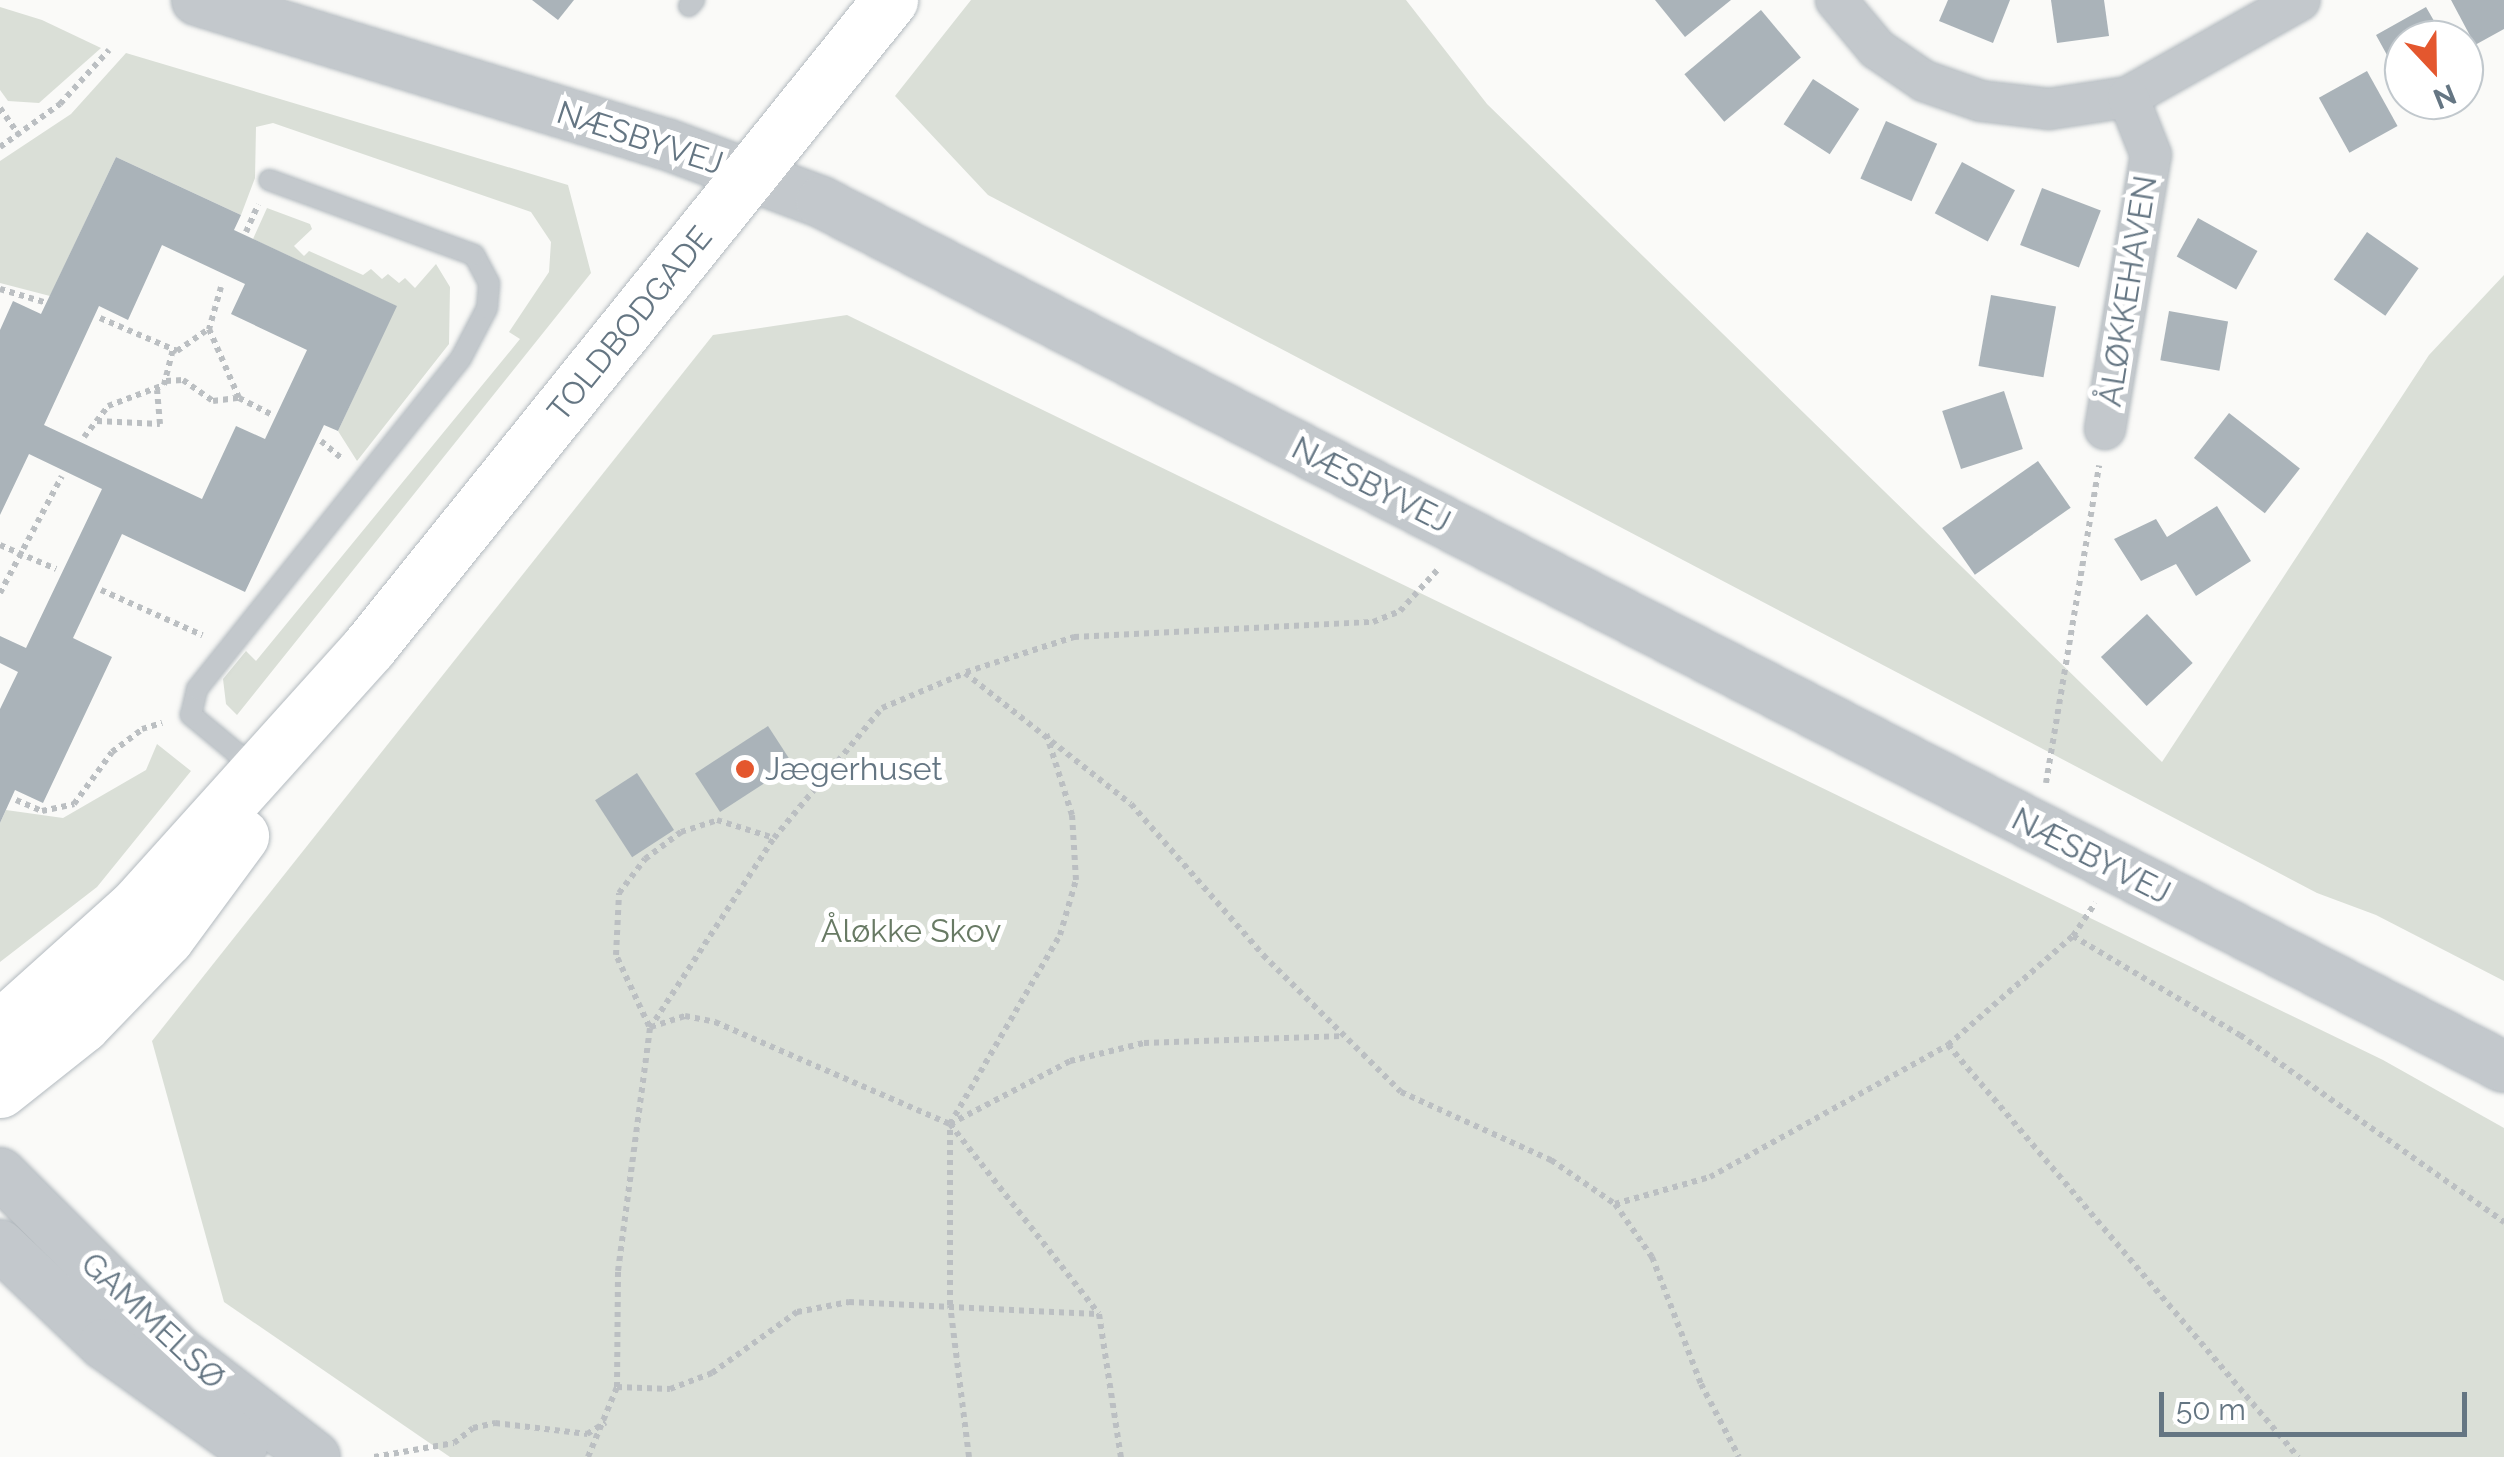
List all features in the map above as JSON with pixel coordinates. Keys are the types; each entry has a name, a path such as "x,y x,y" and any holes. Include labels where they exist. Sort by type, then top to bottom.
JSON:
{"main road":[{"name":"TOLDBODGADE","path":"0,1028 136,906 368,647 890,0"},
{"name":"TOLDBODGADE","path":"0,1090 82,1025 166,938 292,766 368,647"}],"street":[{"name":"NÆSBYVEJ","path":"198,0 750,175 821,202 2504,1067"},
{"path":"1836,0 1877,49 1924,81 1981,101 2049,110 2128,97 2300,0"},
{"name":"ÅLØKKEHAVEN","path":"2105,429 2150,155 2128,97"},
{"name":"GAMMELSØ","path":"0,1173 180,1354 315,1457"},
{"name":"GAMMELSØ","path":"0,1245 104,1344 260,1457"}],"lane":[{"path":"258,770 192,715 197,689 461,358 487,308 488,283 474,254 269,180"}],"path":[{"path":"0,147 82,84 109,50"},
{"path":"0,108 18,135"},
{"path":"84,437 108,406 157,390 166,381 173,350 208,329 222,287"},
{"path":"0,289 44,302"},
{"path":"100,318 173,350"},
{"path":"208,329 239,398"},
{"path":"166,381 182,380 213,402 239,398 272,415"},
{"path":"96,421 160,424 157,390"},
{"path":"2035,827 2060,728 2105,429"},
{"path":"0,592 62,476"},
{"path":"588,1457 608,1422 617,1387 618,1271 650,1028 774,838 882,708 965,673 1074,637 1374,622 1400,611 1420,592 1466,534"},
{"path":"0,545 56,570"},
{"path":"101,590 230,648"},
{"path":"965,673 1045,732 1131,804 1342,1036 1401,1092 1551,1160 1614,1204 1652,1257 1701,1384 1740,1457"},
{"path":"16,800 42,811 74,804 112,752 142,729 192,715"},
{"path":"968,1457 950,1306 950,1124 1060,935 1076,880 1072,815 1045,732"},
{"path":"650,1028 616,954 619,893 644,859 681,832 717,820 774,838"},
{"path":"1614,1204 1683,1188 1948,1045 2072,936 2118,870"},
{"path":"2072,936 2240,1035 2504,1222"},
{"path":"650,1028 684,1016 714,1022 950,1124 1098,1314 1121,1457"},
{"path":"950,1124 1070,1061 1144,1043 1342,1036"},
{"path":"1948,1045 2298,1457"},
{"path":"617,1387 670,1389 712,1373 797,1312 850,1302 1098,1314"},
{"path":"374,1457 454,1443 495,1423 587,1434 608,1422"}],"green space":[{"path":"971,0 1406,0 1487,104 2162,762 2429,355 2504,275 2504,981 2376,915 2317,893 988,195 895,96"},
{"path":"0,7 42,20 101,48 39,103 8,101 0,90"},
{"path":"126,53 568,185 591,273 237,715 226,704 223,679 246,651 256,661 520,339 509,332 549,272 551,242 531,212 273,123 256,127 255,178 241,215 116,157 50,296 0,283 0,161 71,114"},
{"path":"267,208 310,224 312,229 294,246 304,256 309,251 363,275 371,269 382,279 388,274 399,283 405,278 415,288 436,264 450,287 449,344 357,461 338,431 396,306 253,239"},
{"name":"Åløkke Skov","path":"847,315 2383,1060 2504,1128 2504,1457 450,1457 224,1302 152,1041 713,335"},
{"path":"157,744 191,771 97,887 0,962 0,823 6,810 63,818 146,770"}],"building":[{"path":"532,0 574,0 558,20"},
{"path":"1655,0 1731,0 1685,37"},
{"path":"1948,0 2010,0 1993,43 1939,21"},
{"path":"2051,0 2104,0 2109,36 2057,43"},
{"path":"2451,0 2504,0 2504,29 2484,40 2484,20 2462,20"},
{"path":"2426,7 2433,20 2403,20"},
{"path":"1761,10 1801,57 1724,122 1684,74"},
{"path":"2384,31 2384,50 2376,35"},
{"path":"2367,71 2384,102 2384,120 2394,120 2398,126 2349,153 2319,98"},
{"path":"1813,79 1859,109 1830,154 1784,124"},
{"path":"1886,121 1937,144 1912,201 1860,179"},
{"path":"116,157 241,215 234,230 397,306 338,431 324,425 245,592 122,534 73,638 112,657 43,803 15,790 0,823 0,709 18,672 0,663 0,636 26,648 102,489 29,454 0,515 0,330 13,301 41,314","holes":["162,245 245,284 231,314 307,350 265,439 236,426 202,499 44,425 99,306 128,320"]},
{"path":"1962,162 2015,190 1988,241 1935,213"},
{"path":"2042,188 2101,211 2079,268 2020,245"},
{"path":"2198,218 2257,251 2236,289 2177,256"},
{"path":"2367,232 2419,268 2385,316 2334,280"},
{"path":"1991,295 2056,306 2043,377 1978,366"},
{"path":"2169,311 2228,321 2219,371 2160,360"},
{"path":"2004,391 2023,449 1961,469 1942,411"},
{"path":"2229,413 2300,468 2265,513 2194,458"},
{"path":"2038,461 2071,508 1975,575 1942,528"},
{"path":"2217,506 2251,561 2196,596 2176,564 2141,581 2114,539 2156,519 2167,537"},
{"path":"2147,614 2193,663 2147,706 2101,657"},
{"name":"Jægerhuset","path":"768,726 793,765 720,812 695,773"},
{"path":"637,773 674,830 632,857 595,800"}],"place":[{"name":"Jægerhuset","path":"745,769"}]}
